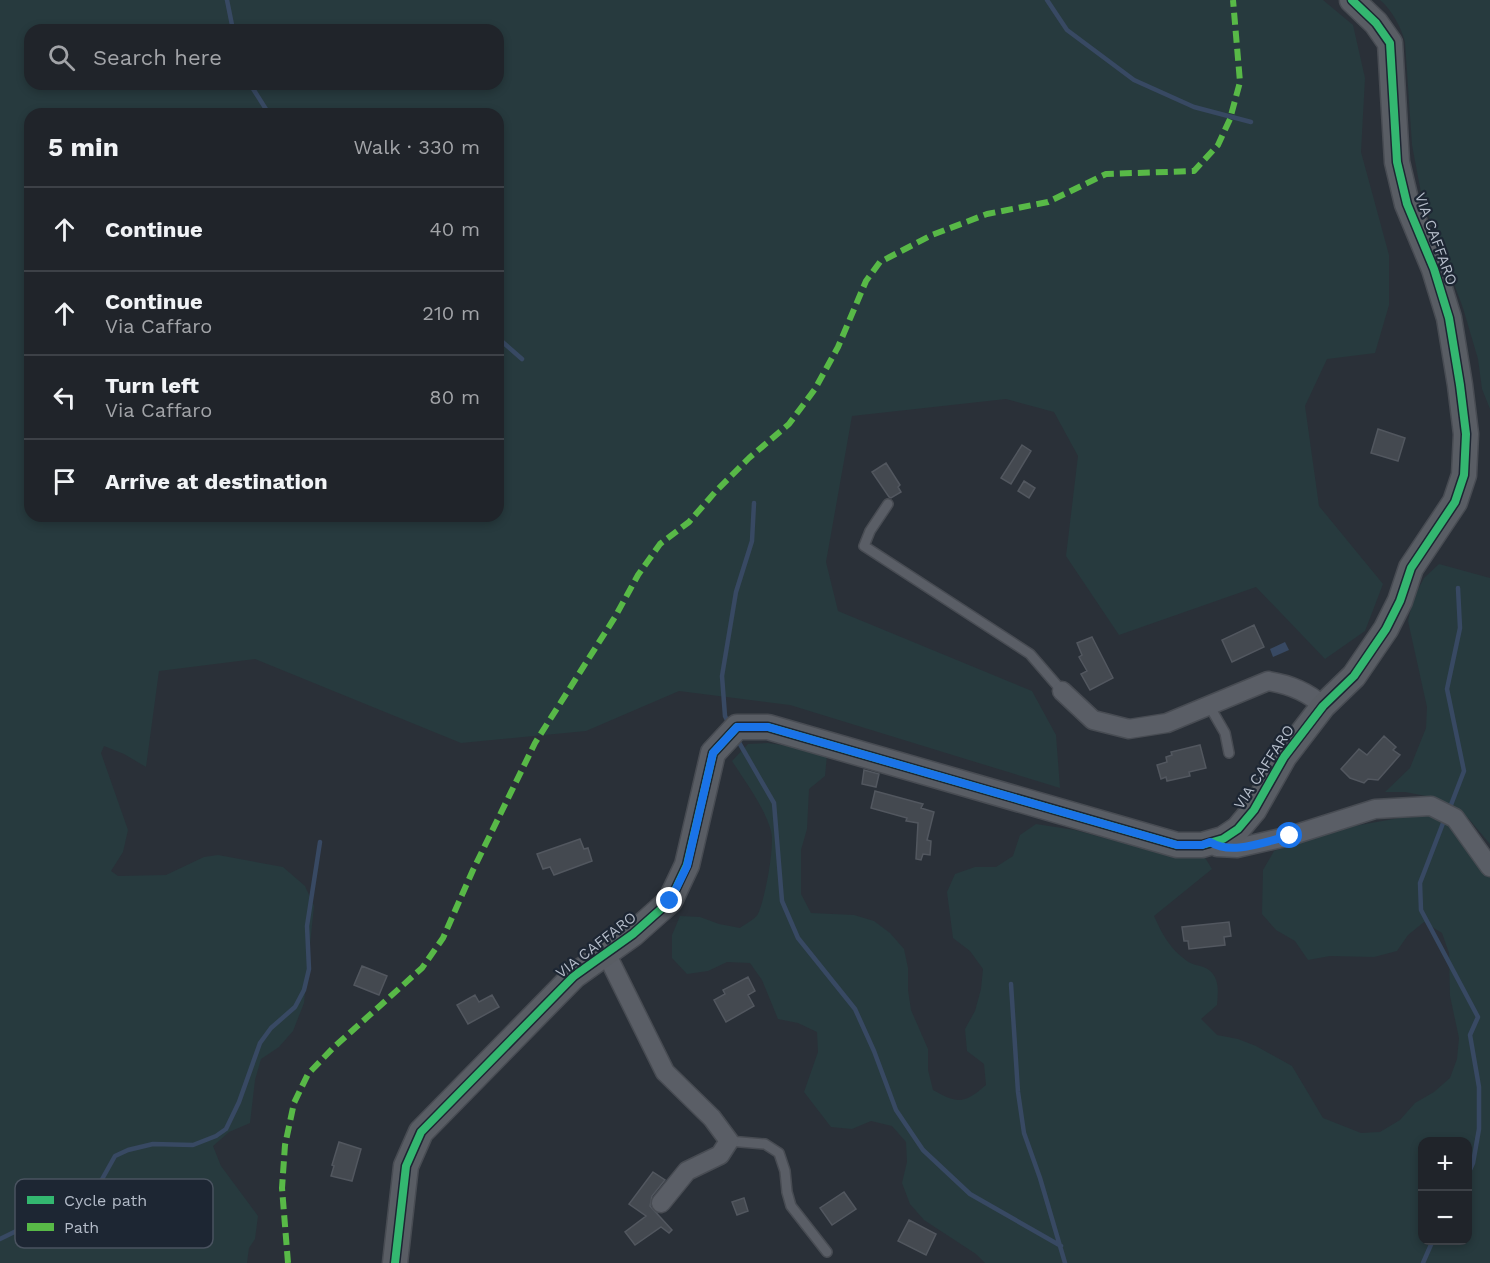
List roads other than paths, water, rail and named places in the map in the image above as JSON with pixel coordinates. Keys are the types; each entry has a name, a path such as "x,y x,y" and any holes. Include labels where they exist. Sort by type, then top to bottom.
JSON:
{"street":[{"name":"VIA CAFFARO","path":"395,1263 406,1166 421,1132 574,976 633,934 670,901 687,866 713,753 737,727 768,727 1177,845 1202,845 1223,839 1238,829 1254,810 1284,757 1323,706 1354,676 1386,629 1400,601 1411,568 1455,502 1464,475 1466,459 1466,434 1449,318 1434,268 1407,204 1397,162 1390,43 1376,23 1352,0"},
{"path":"1062,692 1093,720 1129,729 1167,723 1268,681 1305,693 1323,706"},
{"path":"1210,842 1217,847 1237,848 1290,836 1376,809 1431,806 1455,818 1490,867"},
{"path":"606,953 665,1072 712,1118 729,1141 720,1155 687,1171 661,1203"}],"lane":[{"path":"888,504 870,531 864,546 1030,654 1062,692"},
{"path":"1210,707 1225,733 1229,753"},
{"path":"729,1141 765,1144 779,1153 785,1171 791,1206 827,1252"}],"water":[{"path":"1285,642 1289,650 1273,657 1270,649"}],"waterway":[{"path":"227,0 232,24"},
{"path":"1047,0 1067,30 1134,80 1194,107 1251,122"},
{"path":"254,90 265,108"},
{"path":"504,343 522,359"},
{"path":"729,724 725,716 722,676 736,592 752,541 754,503"},
{"path":"1449,810 1464,771 1447,689 1460,628 1458,588"},
{"path":"737,739 774,803 782,901 798,938 855,1009 874,1051 896,1110 923,1150 970,1194 1061,1246"},
{"path":"1445,818 1420,883 1421,910 1478,1017 1470,1035 1479,1087 1479,1129 1472,1165"},
{"path":"102,1179 115,1156 128,1150 153,1144 193,1145 216,1136 226,1129 239,1102 260,1043 271,1028 295,1007 304,990 309,969 307,926 320,842"},
{"path":"1011,984 1018,1092 1024,1133 1065,1263"},
{"path":"0,1239 15,1232"},
{"path":"1423,1263 1431,1245"}]}
